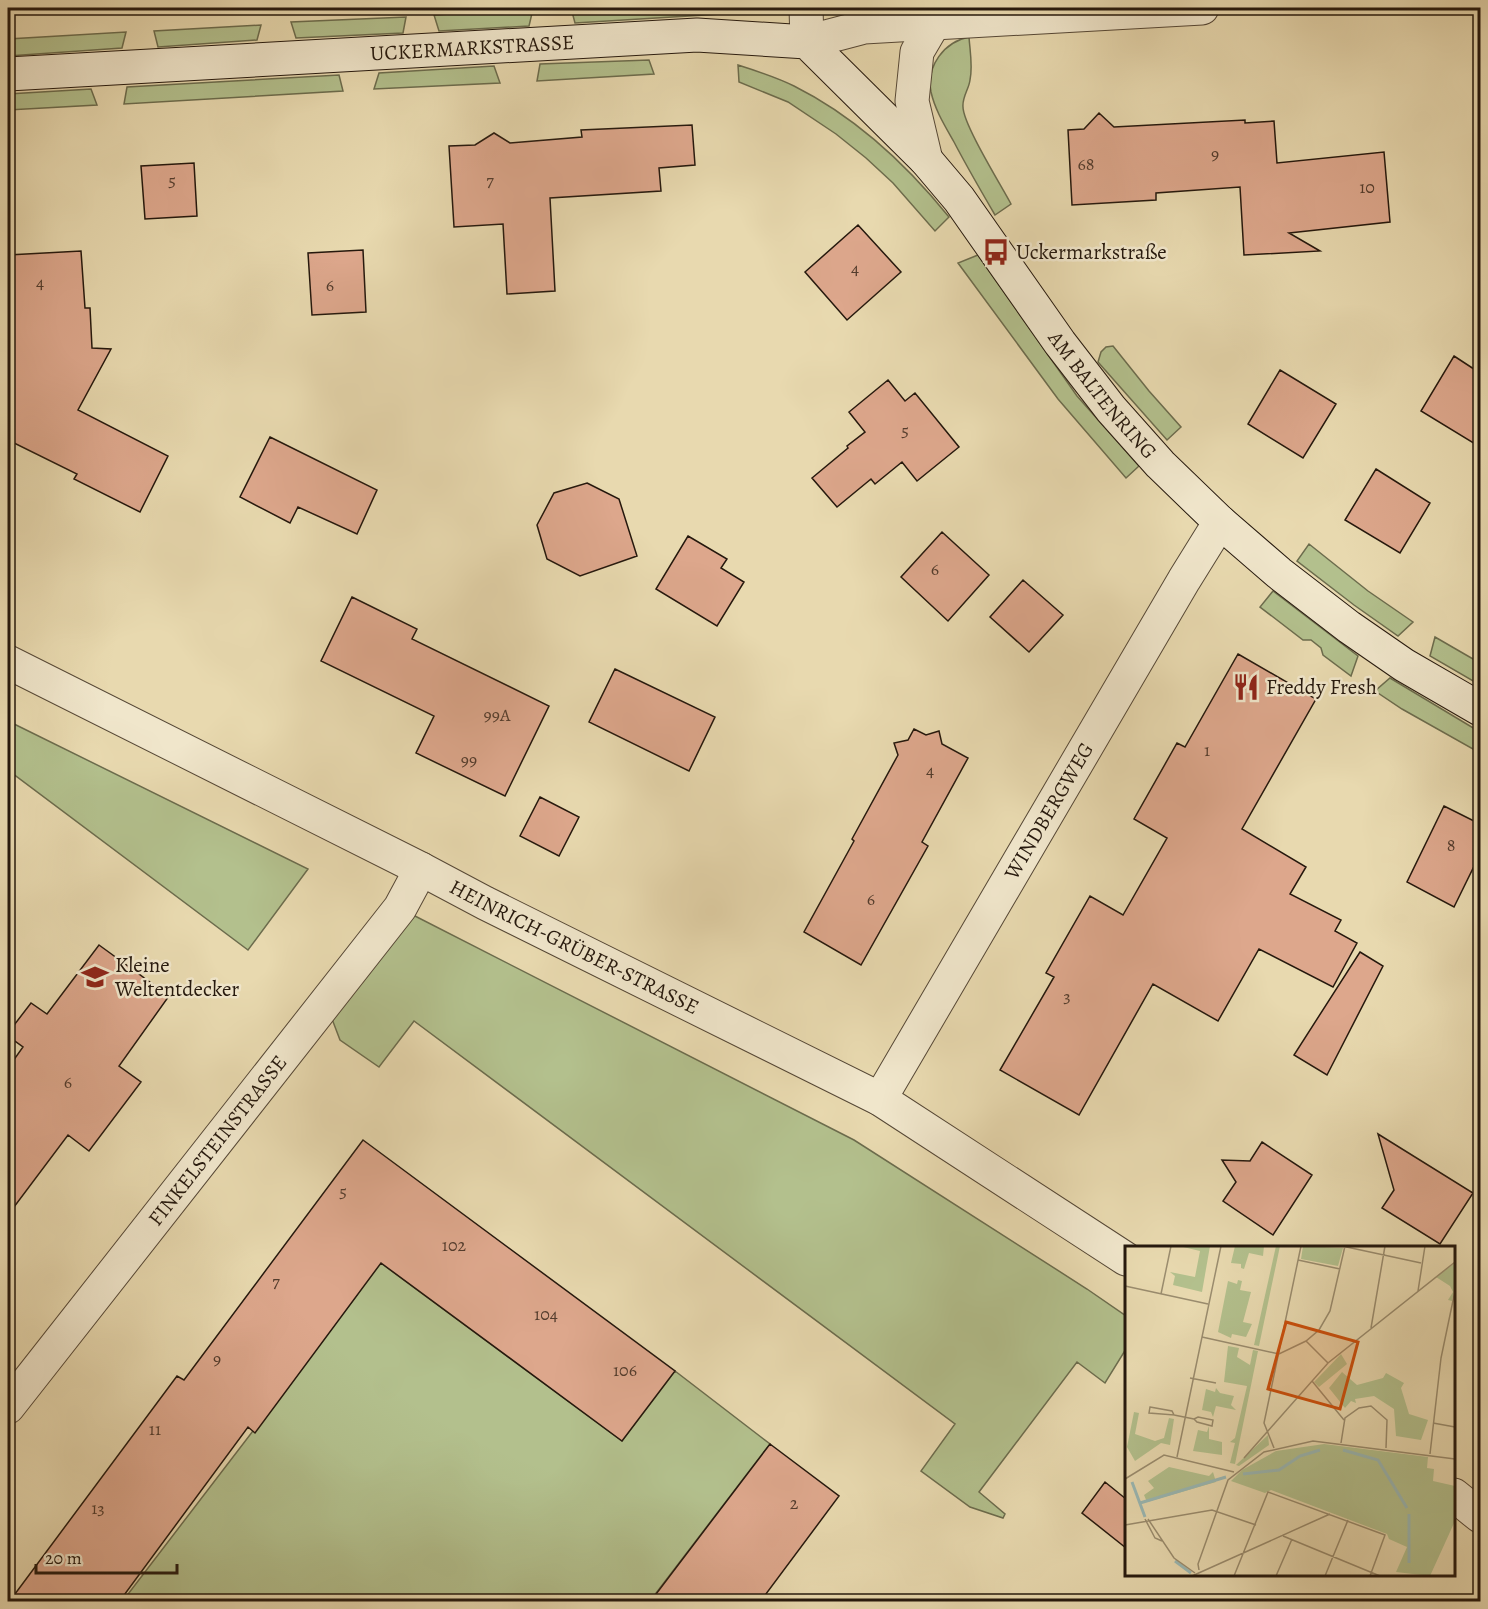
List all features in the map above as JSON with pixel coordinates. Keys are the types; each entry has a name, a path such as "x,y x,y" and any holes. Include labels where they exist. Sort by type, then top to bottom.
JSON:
{"street":[{"path":"806,8 807,42"},
{"name":"UCKERMARKSTRASSE","path":"8,74 697,35 807,42 864,27 1202,8"},
{"path":"926,160 912,101 917,52 934,23"},
{"name":"AM BALTENRING","path":"807,42 926,160 958,199 1060,343 1111,409 1160,464 1220,522 1349,627 1404,665 1480,709"},
{"name":"WINDBERGWEG","path":"880,1100 1220,522"},
{"name":"HEINRICH-GRÜBER-STRASSE","path":"8,662 880,1100 1125,1258"},
{"name":"FINKELSTEINSTRASSE","path":"8,1407 400,908 421,869"},
{"path":"1455,1496 1480,1516"}],"green space":[{"path":"571,8 720,8 721,14 575,23"},
{"path":"533,9 529,26 439,31 434,15"},
{"path":"406,17 403,33 296,38 291,22"},
{"path":"261,25 257,40 158,47 154,31"},
{"path":"126,32 122,48 8,56 8,39"},
{"path":"969,37 971,69 963,103 965,115 969,127 1011,204 995,215 941,118 931,92 930,82 934,64 952,44"},
{"path":"649,60 654,74 537,81 540,64"},
{"path":"738,65 787,83 838,112 878,143 949,217 935,231 893,183 836,134 788,102 739,82"},
{"path":"494,66 500,83 374,89 379,73"},
{"path":"339,75 343,91 124,104 127,87"},
{"path":"91,89 97,105 8,110 8,94"},
{"path":"978,255 1077,396 1139,466 1126,478 1058,399 958,263"},
{"path":"1113,346 1181,427 1167,440 1098,362 1101,352 1106,347"},
{"path":"1309,544 1368,591 1413,622 1398,636 1354,605 1297,561"},
{"path":"1273,591 1358,656 1351,676 1323,655 1321,648 1311,640 1303,640 1260,607"},
{"path":"1435,637 1480,663 1480,685 1430,656"},
{"path":"1390,678 1480,732 1480,753 1375,691"},
{"path":"8,721 308,869 248,950 8,770"},
{"path":"413,915 854,1140 1125,1315 1125,1351 1105,1383 1077,1362 979,1492 1005,1514 1003,1518 970,1507 921,1471 955,1424 414,1021 379,1067 340,1040 332,1019"},
{"path":"370,1255 622,1441 675,1371 770,1444 650,1601 122,1602 357,1295"}],"building":[{"path":"1099,113 1114,127 1245,120 1245,123 1274,121 1277,163 1384,152 1390,222 1289,233 1320,251 1244,255 1240,187 1156,193 1156,200 1072,205 1068,130 1084,129"},
{"path":"692,125 695,165 659,168 661,191 550,198 555,291 507,294 503,224 454,227 449,146 475,145 494,133 510,143 582,137 581,130"},
{"path":"194,163 197,216 145,219 141,166"},
{"path":"858,225 901,272 847,320 805,272"},
{"path":"363,250 366,312 312,315 308,253"},
{"path":"81,251 85,308 90,308 92,348 111,349 78,410 168,456 140,512 74,479 77,474 8,440 8,255"},
{"path":"1454,356 1480,373 1480,447 1421,411"},
{"path":"1280,370 1336,404 1303,458 1248,424"},
{"path":"888,380 905,401 915,393 959,447 917,481 902,462 875,484 871,479 837,507 812,478 865,432 849,412"},
{"path":"270,437 377,490 357,534 298,507 290,523 240,497"},
{"path":"1376,469 1430,503 1400,553 1345,520"},
{"path":"587,483 619,499 637,556 580,576 547,559 537,525 554,493"},
{"path":"942,532 989,575 948,621 901,577"},
{"path":"688,536 727,559 721,568 744,582 717,626 656,589"},
{"path":"1023,580 1063,615 1029,652 990,617"},
{"path":"352,597 417,629 412,639 549,706 505,796 416,753 434,716 321,661"},
{"path":"1238,654 1316,699 1242,829 1306,867 1290,894 1341,920 1335,931 1357,943 1333,987 1259,949 1218,1021 1153,984 1079,1115 1000,1070 1054,977 1046,973 1090,896 1123,915 1167,838 1134,819 1177,743 1185,747"},
{"path":"615,669 715,717 689,771 589,722"},
{"path":"914,729 926,735 939,731 942,744 968,758 922,842 928,846 861,965 804,932 898,755 894,743 908,740"},
{"path":"540,797 579,817 559,856 520,836"},
{"path":"1444,806 1480,824 1480,854 1454,907 1407,882"},
{"path":"99,945 169,996 119,1066 141,1082 89,1151 68,1135 8,1215 8,1068 23,1047 8,1036 8,1033 31,1003 47,1014"},
{"path":"1360,952 1383,966 1327,1075 1294,1055"},
{"path":"1378,1134 1473,1193 1440,1244 1382,1208 1394,1190"},
{"path":"363,1140 675,1371 622,1441 381,1263 255,1433 248,1427 119,1602 9,1602 177,1376 184,1380"},
{"path":"1262,1142 1312,1175 1273,1235 1223,1201 1236,1182 1222,1160 1250,1161"},
{"path":"770,1444 839,1496 760,1602 650,1602"},
{"path":"1105,1482 1125,1498 1125,1547 1082,1513"}],"place":[{"name":"Uckermarkstraße","path":"996,252"},
{"name":"Freddy Fresh","path":"1246,687"},
{"name":"Kleine Weltentdecker","path":"95,977"}]}
